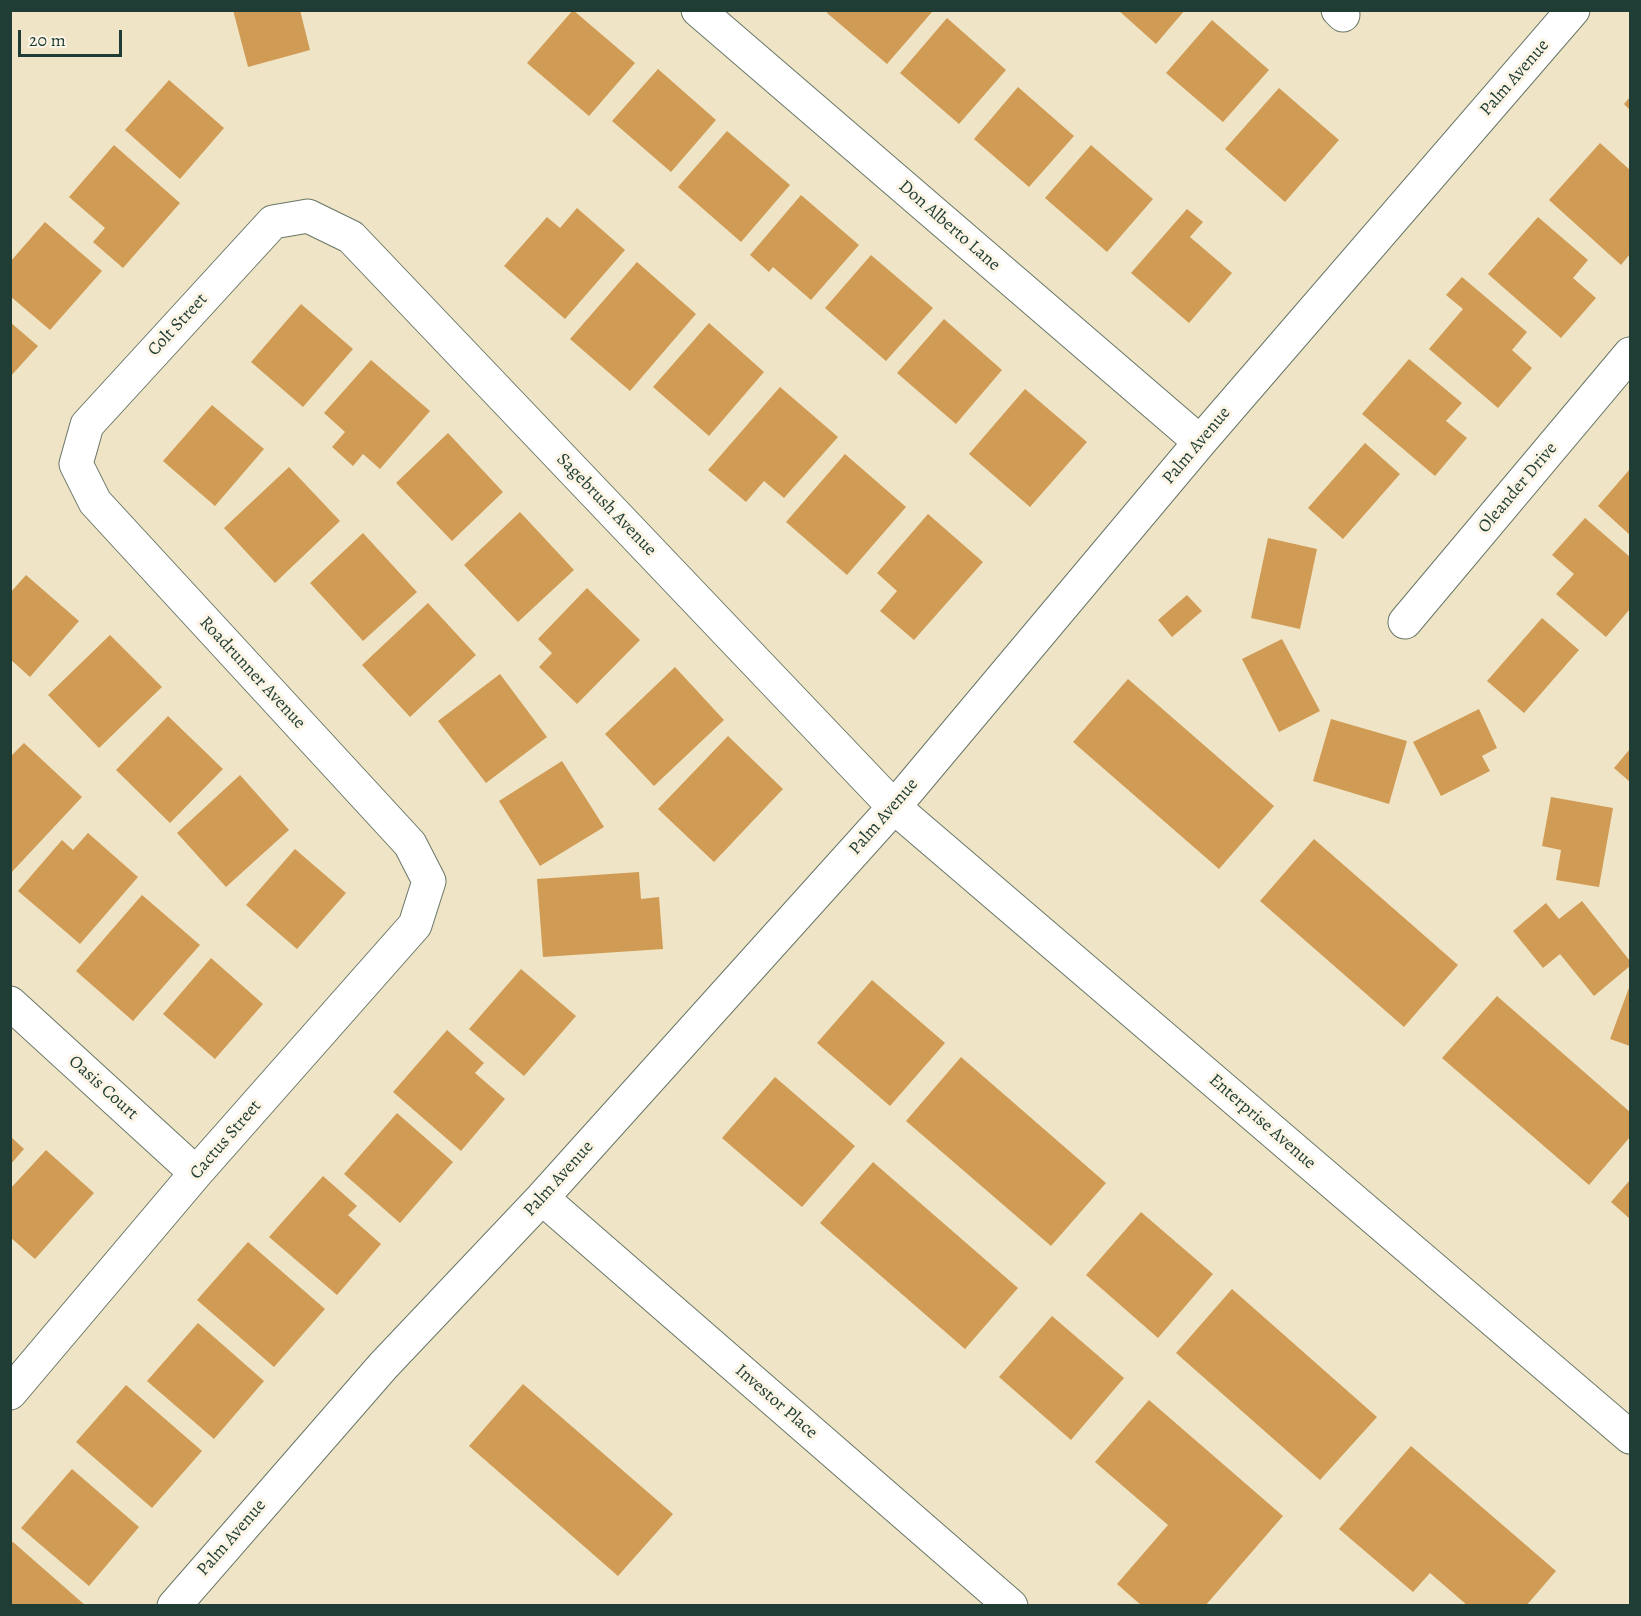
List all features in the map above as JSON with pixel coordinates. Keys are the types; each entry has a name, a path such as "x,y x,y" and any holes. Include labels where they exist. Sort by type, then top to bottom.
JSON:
{"street":[{"name":"Don Alberto Lane","path":"698,10 1200,442"},
{"name":"Palm Avenue","path":"174,1605 383,1366 542,1198 894,807 1200,442 1573,10"},
{"name":"Colt Street","path":"76,464 87,425 273,222 308,216"},
{"name":"Sagebrush Avenue","path":"308,216 351,237 894,807"},
{"name":"Oleander Drive","path":"1405,622 1630,354"},
{"name":"Roadrunner Avenue","path":"76,464 95,502 410,844 429,882"},
{"name":"Enterprise Avenue","path":"894,807 1630,1437"},
{"name":"Cactus Street","path":"10,1394 196,1173 415,925 429,882"},
{"name":"Oasis Court","path":"10,1003 196,1173"},
{"name":"Investor Place","path":"542,1198 1011,1605"}],"building":[{"path":"233,10 300,10 310,50 248,67"},
{"path":"573,10 635,63 589,116 527,63"},
{"path":"828,10 930,10 932,12 887,64 827,13"},
{"path":"1118,10 1185,10 1156,44"},
{"path":"947,18 1006,70 959,124 900,73"},
{"path":"1212,20 1269,70 1223,122 1166,73"},
{"path":"658,69 716,120 671,172 612,121"},
{"path":"169,80 224,128 180,179 125,130"},
{"path":"1018,87 1074,136 1029,187 974,139"},
{"path":"1279,88 1339,140 1285,202 1225,149"},
{"path":"1630,97 1630,110 1624,104"},
{"path":"727,131 790,185 741,242 678,187"},
{"path":"1600,143 1630,170 1630,254 1621,265 1549,200"},
{"path":"114,145 180,203 123,268 93,242 105,228 69,197"},
{"path":"1091,145 1153,199 1107,252 1045,198"},
{"path":"801,195 859,245 811,300 773,267 769,272 750,255"},
{"path":"577,208 625,250 565,319 504,266 547,217 560,228"},
{"path":"1187,209 1203,222 1190,237 1232,273 1189,323 1131,273"},
{"path":"1538,217 1588,260 1573,278 1596,298 1561,338 1488,274"},
{"path":"45,222 102,271 50,330 10,296 10,262"},
{"path":"871,255 933,308 886,361 825,308"},
{"path":"637,262 696,314 630,391 570,339"},
{"path":"1462,277 1527,332 1512,350 1532,368 1498,408 1429,349 1463,309 1446,295"},
{"path":"301,304 353,349 303,407 251,362"},
{"path":"944,319 1002,370 956,424 897,373"},
{"path":"10,322 38,346 10,377"},
{"path":"709,323 764,372 709,436 653,387"},
{"path":"1409,359 1462,403 1446,421 1467,438 1435,476 1362,414"},
{"path":"371,360 430,411 380,469 363,454 353,466 332,447 345,432 324,413"},
{"path":"780,387 838,437 784,498 764,481 746,502 708,470"},
{"path":"1025,389 1087,442 1030,507 969,454"},
{"path":"212,405 264,449 215,506 163,461"},
{"path":"448,433 503,492 452,541 396,483"},
{"path":"1365,443 1400,474 1343,539 1308,508"},
{"path":"845,454 906,507 847,575 786,522"},
{"path":"289,467 340,521 275,583 224,528"},
{"path":"1630,469 1630,535 1598,506"},
{"path":"520,512 574,570 518,622 464,565"},
{"path":"928,514 983,562 914,640 880,611 897,591 877,573"},
{"path":"1585,518 1630,557 1630,609 1606,637 1556,594 1574,574 1552,555"},
{"path":"363,533 417,592 363,641 310,583"},
{"path":"1268,538 1317,549 1300,629 1251,618"},
{"path":"26,575 79,621 30,677 10,659 10,593"},
{"path":"587,588 640,640 577,704 539,667 552,653 538,639"},
{"path":"1187,595 1202,611 1172,637 1158,620"},
{"path":"428,603 476,655 410,717 362,665"},
{"path":"1542,618 1579,650 1524,713 1487,681"},
{"path":"110,635 162,687 99,748 48,695"},
{"path":"1282,639 1320,711 1279,732 1242,659"},
{"path":"675,667 724,720 654,786 605,734"},
{"path":"500,674 547,737 486,783 438,721"},
{"path":"1128,679 1274,806 1219,869 1073,742"},
{"path":"1479,709 1497,748 1482,756 1490,771 1441,796 1413,742"},
{"path":"168,716 223,769 170,823 116,770"},
{"path":"1331,719 1407,741 1389,804 1313,781"},
{"path":"728,736 783,789 714,862 658,809"},
{"path":"24,743 82,797 10,874 10,757"},
{"path":"1630,749 1630,782 1614,768"},
{"path":"562,761 604,827 540,866 499,801"},
{"path":"240,775 289,830 226,887 177,833"},
{"path":"1551,797 1613,808 1599,887 1556,880 1561,850 1542,846"},
{"path":"88,833 138,877 80,944 18,891 62,840 73,850"},
{"path":"1314,839 1458,965 1404,1027 1260,901"},
{"path":"295,849 346,893 297,949 246,905"},
{"path":"639,872 641,899 659,897 663,949 543,957 537,879"},
{"path":"142,895 200,945 133,1021 76,971"},
{"path":"1582,901 1630,961 1630,966 1594,996 1560,954 1543,968 1513,931 1546,903 1559,919"},
{"path":"211,958 263,1004 215,1059 163,1014"},
{"path":"521,969 576,1016 524,1076 469,1029"},
{"path":"872,980 945,1043 890,1106 817,1043"},
{"path":"1630,985 1630,1046 1610,1039"},
{"path":"1497,996 1630,1112 1630,1137 1589,1185 1442,1058"},
{"path":"447,1030 484,1063 475,1073 505,1099 461,1151 393,1092"},
{"path":"961,1057 1106,1183 1051,1246 906,1121"},
{"path":"775,1077 855,1146 802,1207 722,1138"},
{"path":"397,1113 453,1162 400,1223 344,1174"},
{"path":"10,1136 24,1149 10,1165"},
{"path":"46,1150 94,1193 35,1259 10,1237 10,1189"},
{"path":"873,1162 1018,1288 965,1349 820,1223"},
{"path":"323,1176 357,1206 348,1215 381,1244 337,1295 269,1237"},
{"path":"1630,1180 1630,1219 1611,1202"},
{"path":"1141,1212 1213,1274 1158,1338 1086,1275"},
{"path":"248,1242 325,1309 274,1367 197,1300"},
{"path":"1232,1289 1377,1417 1320,1480 1176,1353"},
{"path":"1052,1316 1124,1378 1071,1440 999,1377"},
{"path":"198,1323 264,1381 214,1439 147,1381"},
{"path":"523,1384 673,1514 618,1576 469,1446"},
{"path":"126,1385 202,1451 152,1508 76,1442"},
{"path":"1149,1400 1283,1516 1205,1606 1142,1606 1117,1584 1168,1525 1095,1462"},
{"path":"1411,1446 1556,1571 1526,1606 1468,1606 1430,1573 1413,1592 1339,1529"},
{"path":"72,1469 139,1527 89,1586 21,1528"},
{"path":"13,1542 86,1606 10,1606 10,1544"}]}
